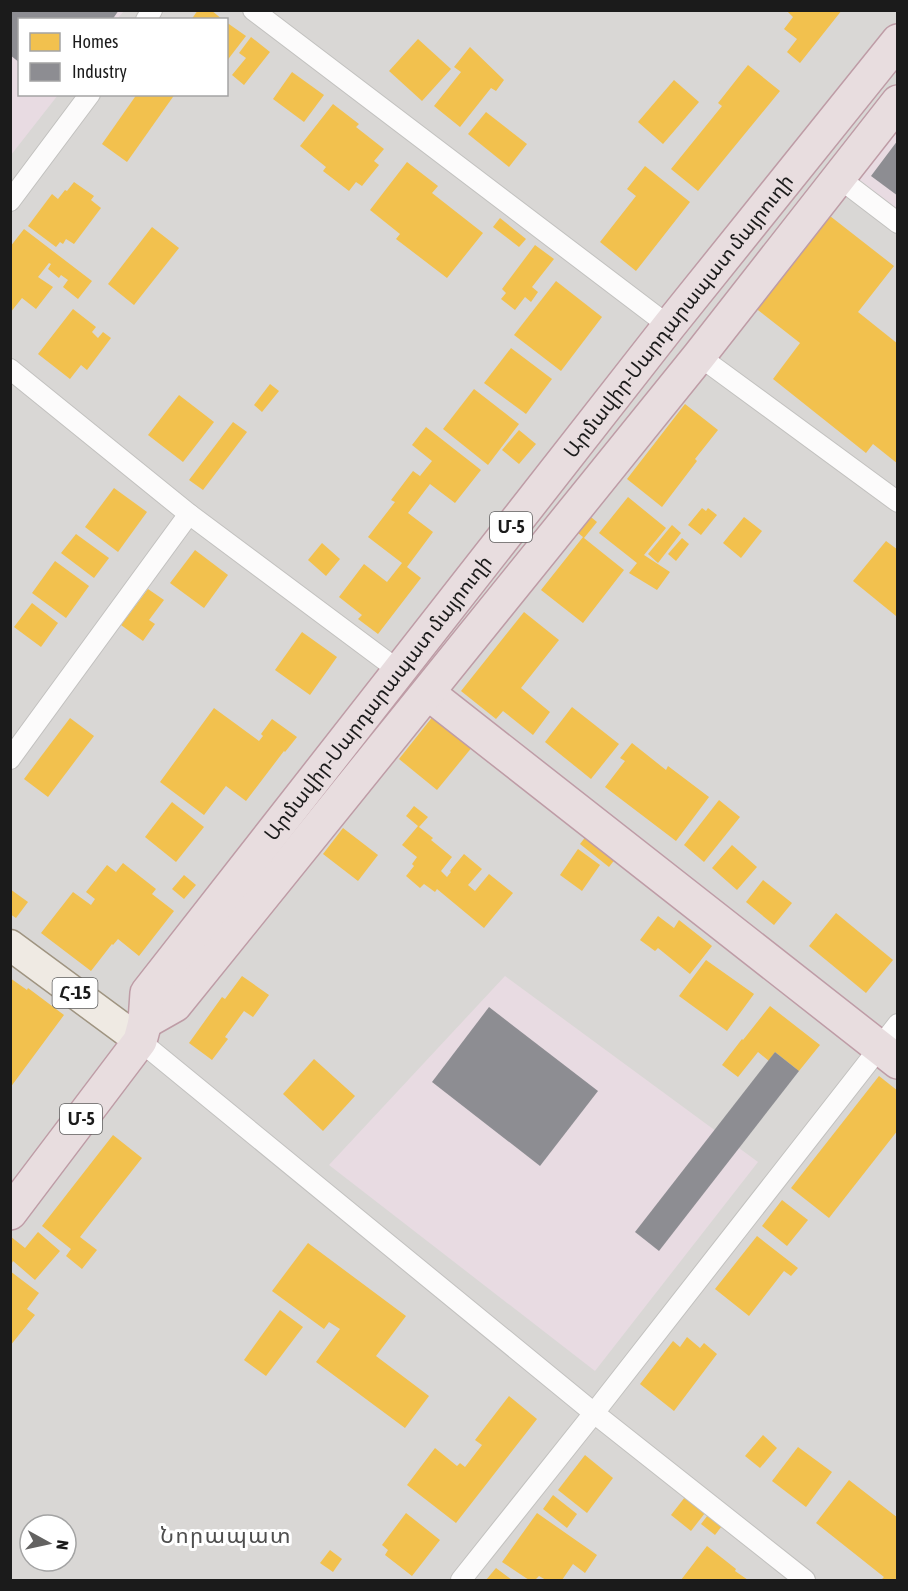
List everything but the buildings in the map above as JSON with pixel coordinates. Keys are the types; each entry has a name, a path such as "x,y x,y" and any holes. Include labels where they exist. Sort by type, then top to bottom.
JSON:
{"highway":[{"name":"Արմավիր-Սարդարապատ մայրուղի","path":"143,1032 147,993 669,326 897,41"},
{"name":"Արմավիր-Սարդարապատ մայրուղի","path":"10,1213 143,1032 175,1005 428,693 699,356 897,102"},
{"name":"Արմավիր-Սարդարապատ մայրուղի","path":"428,693 892,1045"}],"main road":[{"name":"Հ-15","path":"10,945 143,1032"}],"street":[{"path":"253,10 669,326"},
{"path":"10,201 89,96"},
{"path":"839,178 897,223"},
{"path":"699,356 897,502"},
{"path":"10,369 189,514 398,670"},
{"path":"10,759 189,514"},
{"path":"143,1032 594,1413 805,1581"},
{"path":"461,1581 892,1045"}],"shaded area":[{"name":"Նորապատ","path":"11,11 897,11 897,1580 11,1580"},
{"path":"11,11 124,11 118,18 18,18 18,96 57,96 11,155"},
{"path":"897,114 897,212 849,175"},
{"path":"505,976 758,1162 595,1371 329,1165"}],"district":[{"name":"Նորապատ","path":"226,1535"}]}
